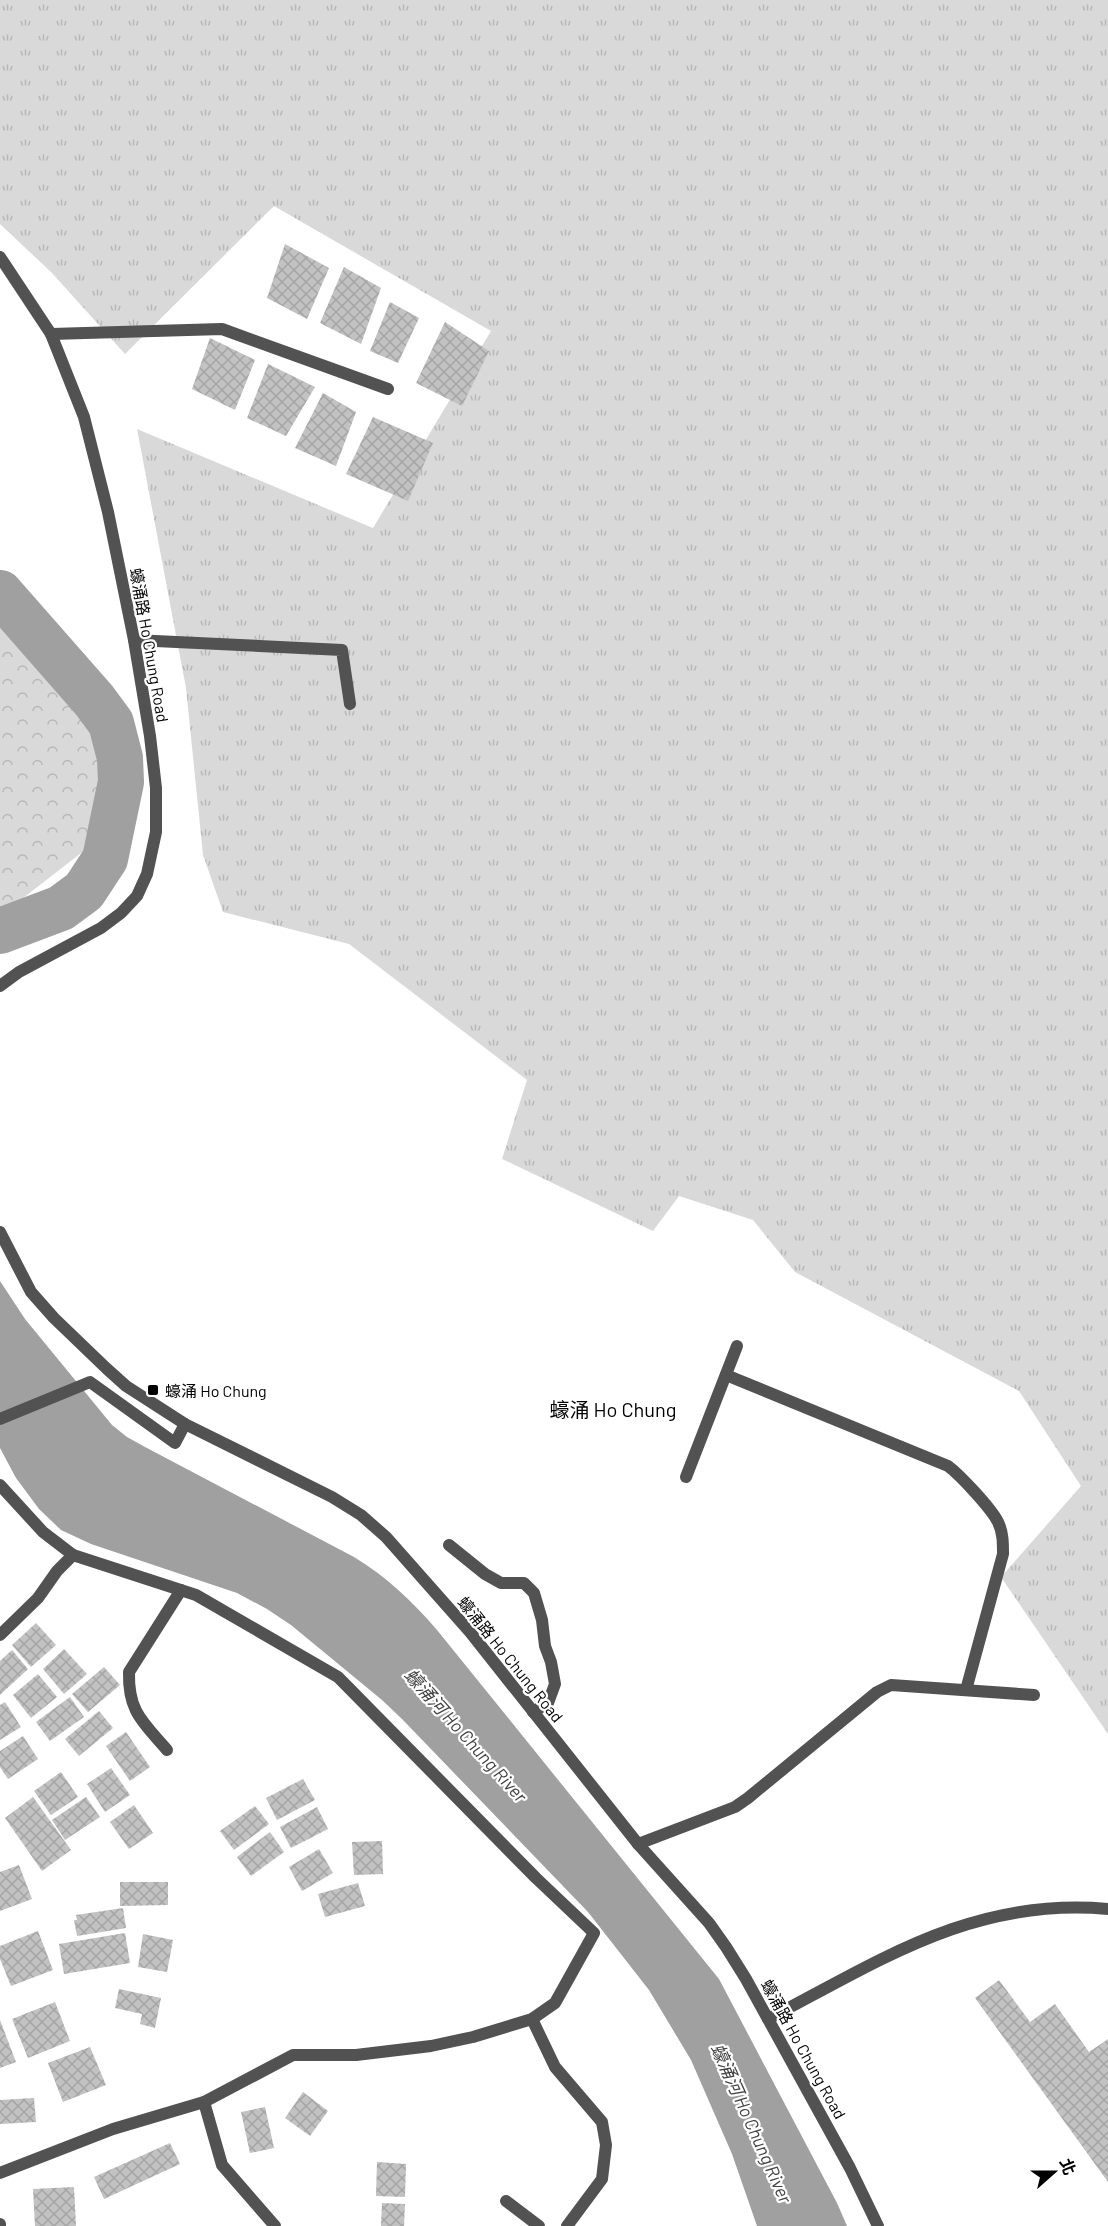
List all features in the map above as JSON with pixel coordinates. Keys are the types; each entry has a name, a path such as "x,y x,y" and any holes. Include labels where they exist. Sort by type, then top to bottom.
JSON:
{"street":[{"name":"蠔涌路 Ho Chung Road","path":"0,257 51,334 84,417 108,512 134,640 156,788 156,832 147,874 137,896 121,913 101,928 19,972 0,986"},
{"path":"51,334 222,329 388,389"},
{"path":"134,640 342,650 350,704"},
{"name":"蠔涌路 Ho Chung Road","path":"0,1232 30,1292 126,1386 185,1424 332,1497 361,1515 386,1537 470,1632 638,1844 708,1923 746,1979 850,2168 878,2226"},
{"path":"686,1477 737,1346"},
{"path":"726,1374 948,1466 958,1473 997,1520 1002,1536 1003,1554 966,1690"},
{"path":"0,1419 90,1382 176,1443 185,1424"},
{"path":"0,1485 43,1532 73,1555 196,1595 338,1677 536,1878 594,1933 555,2003 532,2019 473,2037 431,2046 356,2055 293,2055 204,2102 113,2129 0,2174"},
{"path":"449,1545 485,1574 501,1583 524,1583 534,1593 555,1683 548,1703 533,1712"},
{"path":"0,1635 38,1598 57,1571 73,1555"},
{"path":"167,1750 137,1715 129,1684 129,1672 181,1590"},
{"path":"638,1844 735,1807 876,1692 891,1685 1034,1695"},
{"path":"768,2019 908,1946 960,1925 988,1917 1046,1909 1108,1910"},
{"path":"532,2019 555,2067 602,2122 606,2145 602,2179 567,2226"},
{"path":"204,2102 222,2165 275,2226"},
{"path":"506,2201 539,2226"}],"green space":[{"path":"0,0 1108,0 1108,1734 1001,1577 1081,1486 1019,1391 795,1272 753,1220 679,1196 653,1231 502,1159 527,1080 349,944 223,912 203,855 186,688 137,429 373,528 491,331 274,206 125,354 52,273 0,224"},
{"path":"0,576 32,615 117,703 103,836 0,916"}],"water":[{"path":"0,1281 25,1319 112,1425 127,1437 354,1557 388,1581 428,1619 719,1979 847,2226 757,2226 732,2154 691,2060 649,1990 588,1912 382,1700 291,1625 267,1609 237,1593 91,1544 61,1530 39,1509 16,1478 0,1448"}],"building":[{"path":"285,244 329,268 307,319 267,298"},
{"path":"344,267 381,288 361,344 320,323"},
{"path":"390,302 419,318 398,363 370,351"},
{"path":"445,322 489,351 462,406 416,383"},
{"path":"210,338 255,360 235,410 192,389"},
{"path":"268,364 315,387 286,436 247,418"},
{"path":"323,393 356,412 336,466 295,448"},
{"path":"373,417 433,443 408,501 346,474"},
{"path":"36,1623 56,1645 31,1667 12,1645"},
{"path":"64,1649 87,1674 64,1694 43,1669"},
{"path":"12,1650 28,1669 0,1695 0,1661"},
{"path":"104,1667 120,1685 88,1712 72,1694"},
{"path":"38,1674 57,1697 31,1718 13,1695"},
{"path":"70,1697 84,1717 50,1741 36,1722"},
{"path":"5,1702 21,1727 0,1740 0,1705"},
{"path":"99,1711 113,1728 79,1756 65,1739"},
{"path":"126,1732 150,1767 130,1781 106,1746"},
{"path":"23,1736 38,1759 8,1779 0,1767 0,1751"},
{"path":"111,1768 130,1795 105,1812 87,1784"},
{"path":"61,1772 78,1797 51,1815 34,1791"},
{"path":"303,1779 315,1800 277,1820 266,1798"},
{"path":"33,1797 71,1850 42,1871 5,1818"},
{"path":"86,1797 100,1817 65,1840 52,1820"},
{"path":"134,1805 153,1833 129,1849 110,1822"},
{"path":"255,1806 269,1824 234,1850 220,1831"},
{"path":"317,1807 328,1829 291,1848 280,1827"},
{"path":"270,1832 284,1852 251,1876 237,1857"},
{"path":"382,1841 383,1874 354,1875 352,1842"},
{"path":"319,1849 333,1873 302,1891 289,1867"},
{"path":"19,1865 32,1899 0,1911 0,1872"},
{"path":"120,1882 168,1882 168,1905 120,1906"},
{"path":"358,1883 365,1906 325,1917 318,1894"},
{"path":"123,1908 126,1928 77,1936 74,1920 77,1920 76,1915"},
{"path":"38,1931 53,1970 11,1986 0,1959 0,1946"},
{"path":"125,1933 130,1963 64,1974 59,1944"},
{"path":"143,1934 173,1940 167,1972 138,1967"},
{"path":"999,1980 1030,2022 1055,2004 1089,2052 1108,2039 1108,2182 975,1998"},
{"path":"119,1989 161,1998 155,2028 140,2024 142,2014 115,2008"},
{"path":"55,2002 70,2041 28,2058 12,2019"},
{"path":"0,2020 16,2062 0,2068"},
{"path":"90,2047 106,2085 63,2102 48,2063"},
{"path":"303,2092 328,2111 310,2136 285,2118"},
{"path":"34,2098 36,2122 0,2124 0,2100"},
{"path":"265,2107 274,2148 250,2153 241,2112"},
{"path":"170,2143 180,2164 104,2199 94,2177"},
{"path":"377,2162 406,2164 405,2197 376,2196"},
{"path":"74,2187 76,2226 35,2226 33,2189"},
{"path":"382,2203 405,2204 404,2226 381,2226"}],"waterway":[{"name":"蠔涌河 Ho Chung River","path":"0,593 94,700 111,723 120,758 121,782 105,859 84,891 61,908 0,931"}],"place":[{"name":"蠔涌 Ho Chung","path":"153,1390"}],"district":[{"name":"蠔涌 Ho Chung","path":"613,1409"}]}
